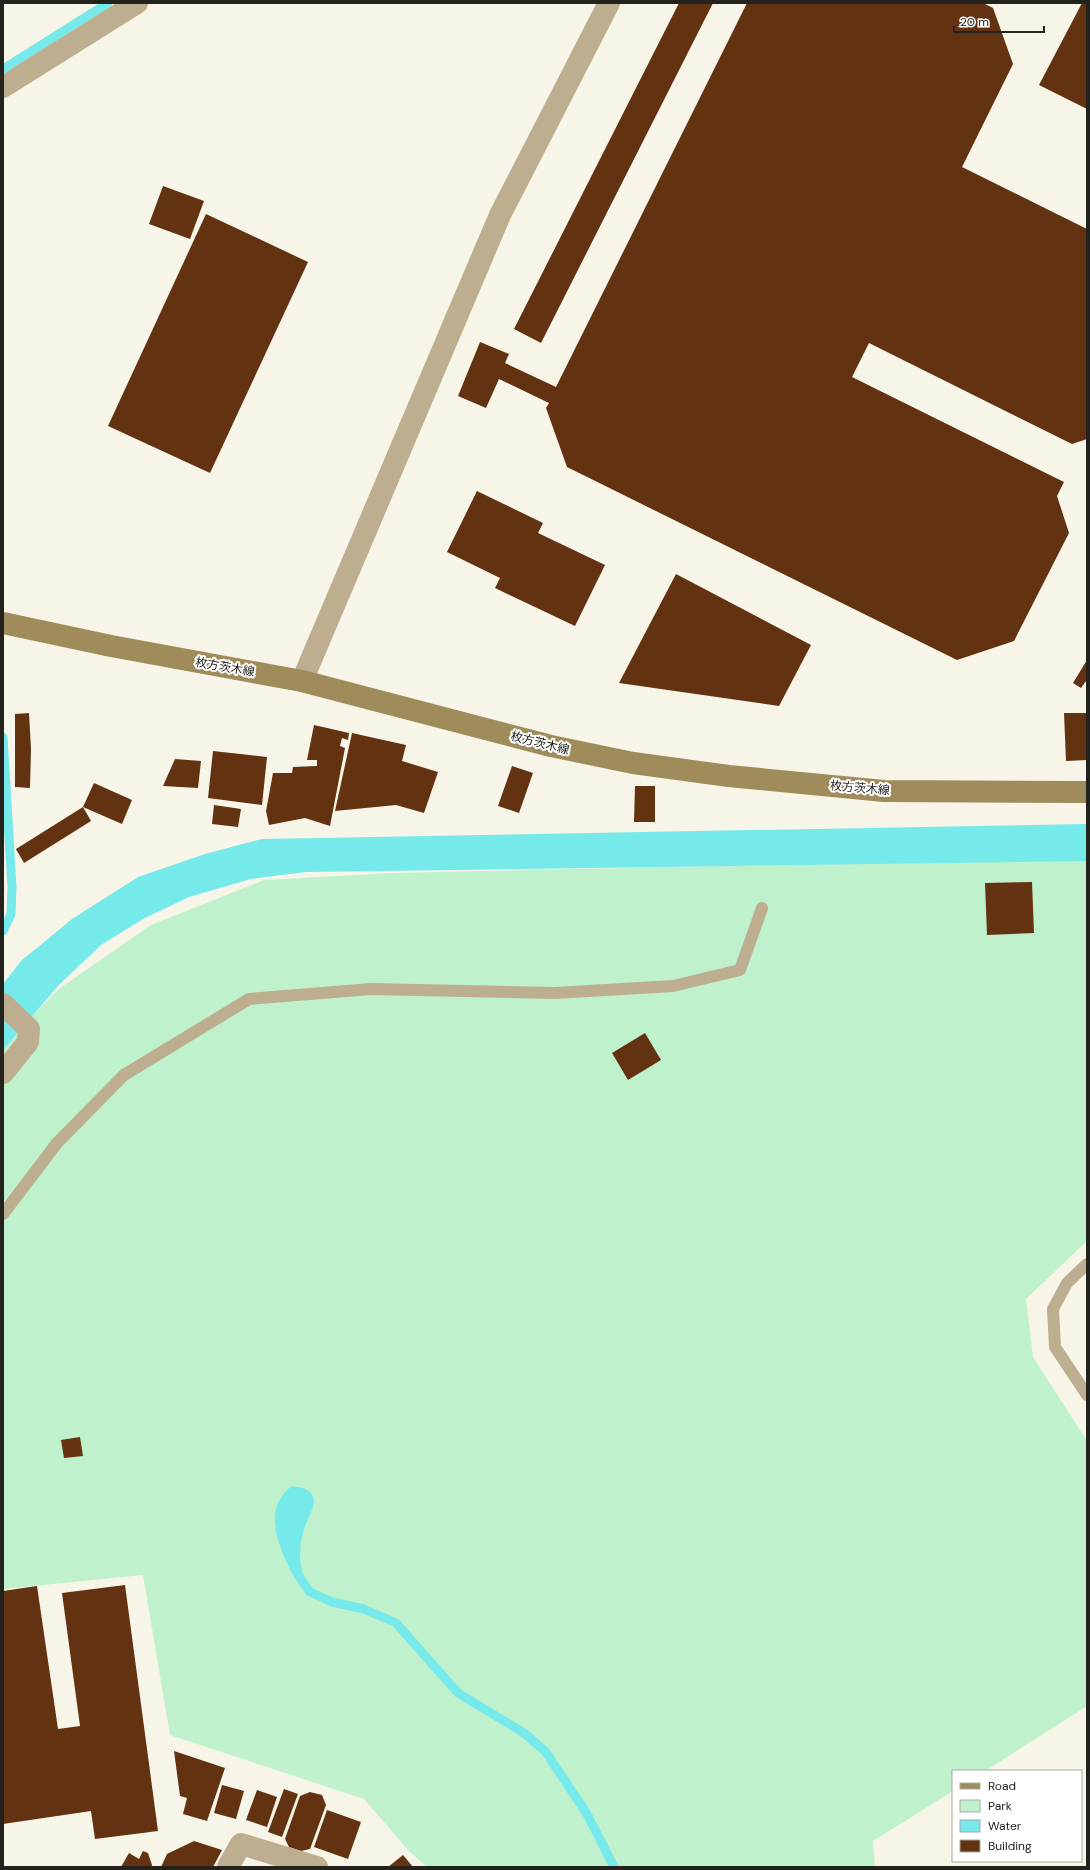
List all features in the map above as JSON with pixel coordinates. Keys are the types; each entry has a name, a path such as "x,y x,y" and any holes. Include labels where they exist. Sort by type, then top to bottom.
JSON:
{"main road":[{"name":"枚方茨木線","path":"4,623 111,646 302,681 551,746 633,763 729,776 884,791 1087,792"}],"street":[{"path":"3,87 137,3"},
{"path":"302,681 500,215 609,3"},
{"path":"3,1004 29,1028 28,1042 3,1073"},
{"path":"228,1867 241,1844 317,1867"}],"lane":[{"path":"3,1214 57,1143 124,1075 249,999 371,989 555,993 673,986 740,970 762,908"},
{"path":"1087,1264 1067,1283 1053,1309 1055,1347 1087,1395"}],"green space":[{"path":"1087,858 1087,1241 1026,1299 1033,1357 1087,1441 1087,1706 987,1770 952,1770 952,1792 873,1841 875,1867 427,1867 409,1851 364,1799 170,1735 143,1575 3,1589 3,1045 60,988 151,925 264,880 392,873"}],"water":[{"path":"1087,824 1087,861 306,872 251,879 189,897 143,919 101,945 59,985 3,1050 3,984 21,961 72,919 138,877 205,854 262,839"},
{"path":"292,1486 303,1488 310,1492 313,1496 314,1502 304,1529 300,1546 303,1575 293,1575 278,1541 276,1529 275,1517 277,1505 283,1495"}],"building":[{"path":"679,3 713,3 541,343 514,329"},
{"path":"747,3 983,3 993,8 1013,64 962,167 1087,229 1087,439 1072,444 869,343 852,377 1064,482 1057,496 1069,533 1014,641 957,660 567,467 546,408 549,403 499,379 486,408 458,396 480,342 509,354 505,363 556,387"},
{"path":"1082,3 1087,3 1087,109 1039,85"},
{"path":"163,186 204,201 190,239 149,224"},
{"path":"206,214 308,262 210,473 108,426"},
{"path":"477,491 543,523 538,533 605,565 575,626 495,588 500,578 447,552"},
{"path":"676,574 811,645 779,706 619,683"},
{"path":"1087,660 1087,682 1086,681 1081,688 1073,683"},
{"path":"29,713 31,749 30,788 15,787 15,714"},
{"path":"1064,713 1087,713 1087,760 1066,761"},
{"path":"314,725 349,733 348,740 342,738 340,746 345,748 330,826 305,818 269,825 266,811 273,773 292,773 293,767 317,766 317,760 307,760"},
{"path":"352,733 406,745 402,761 438,772 424,813 396,805 335,811"},
{"path":"213,751 267,757 262,805 208,798"},
{"path":"175,759 201,761 198,788 163,786"},
{"path":"512,766 533,773 519,813 498,806"},
{"path":"94,783 132,800 122,824 83,807"},
{"path":"635,786 655,786 655,822 634,822"},
{"path":"214,805 241,809 238,827 212,824"},
{"path":"83,807 91,821 24,863 16,849"},
{"path":"1032,882 1034,933 987,935 985,883"},
{"path":"645,1033 661,1060 628,1080 612,1053"},
{"path":"80,1437 83,1456 64,1458 61,1440"},
{"path":"125,1585 158,1831 95,1839 91,1811 3,1824 3,1591 37,1586 58,1729 80,1726 62,1593"},
{"path":"174,1751 225,1768 207,1821 183,1814 187,1798 180,1796"},
{"path":"222,1785 244,1791 236,1819 214,1813"},
{"path":"284,1789 298,1794 282,1837 268,1832"},
{"path":"257,1790 277,1797 267,1827 246,1820"},
{"path":"310,1792 322,1795 326,1805 310,1849 301,1851 289,1847 285,1839 300,1796"},
{"path":"327,1810 361,1822 348,1859 314,1847"},
{"path":"194,1841 222,1850 213,1867 161,1867 167,1854"},
{"path":"143,1851 148,1853 152,1865 151,1867 121,1867 129,1853 139,1859"},
{"path":"403,1855 413,1867 388,1867"}],"waterway":[{"path":"3,69 108,3"},
{"path":"3,737 12,887 11,914 3,931"},
{"path":"298,1575 310,1592 332,1602 364,1609 396,1623 458,1693 524,1733 545,1751 587,1814 614,1867"}]}
